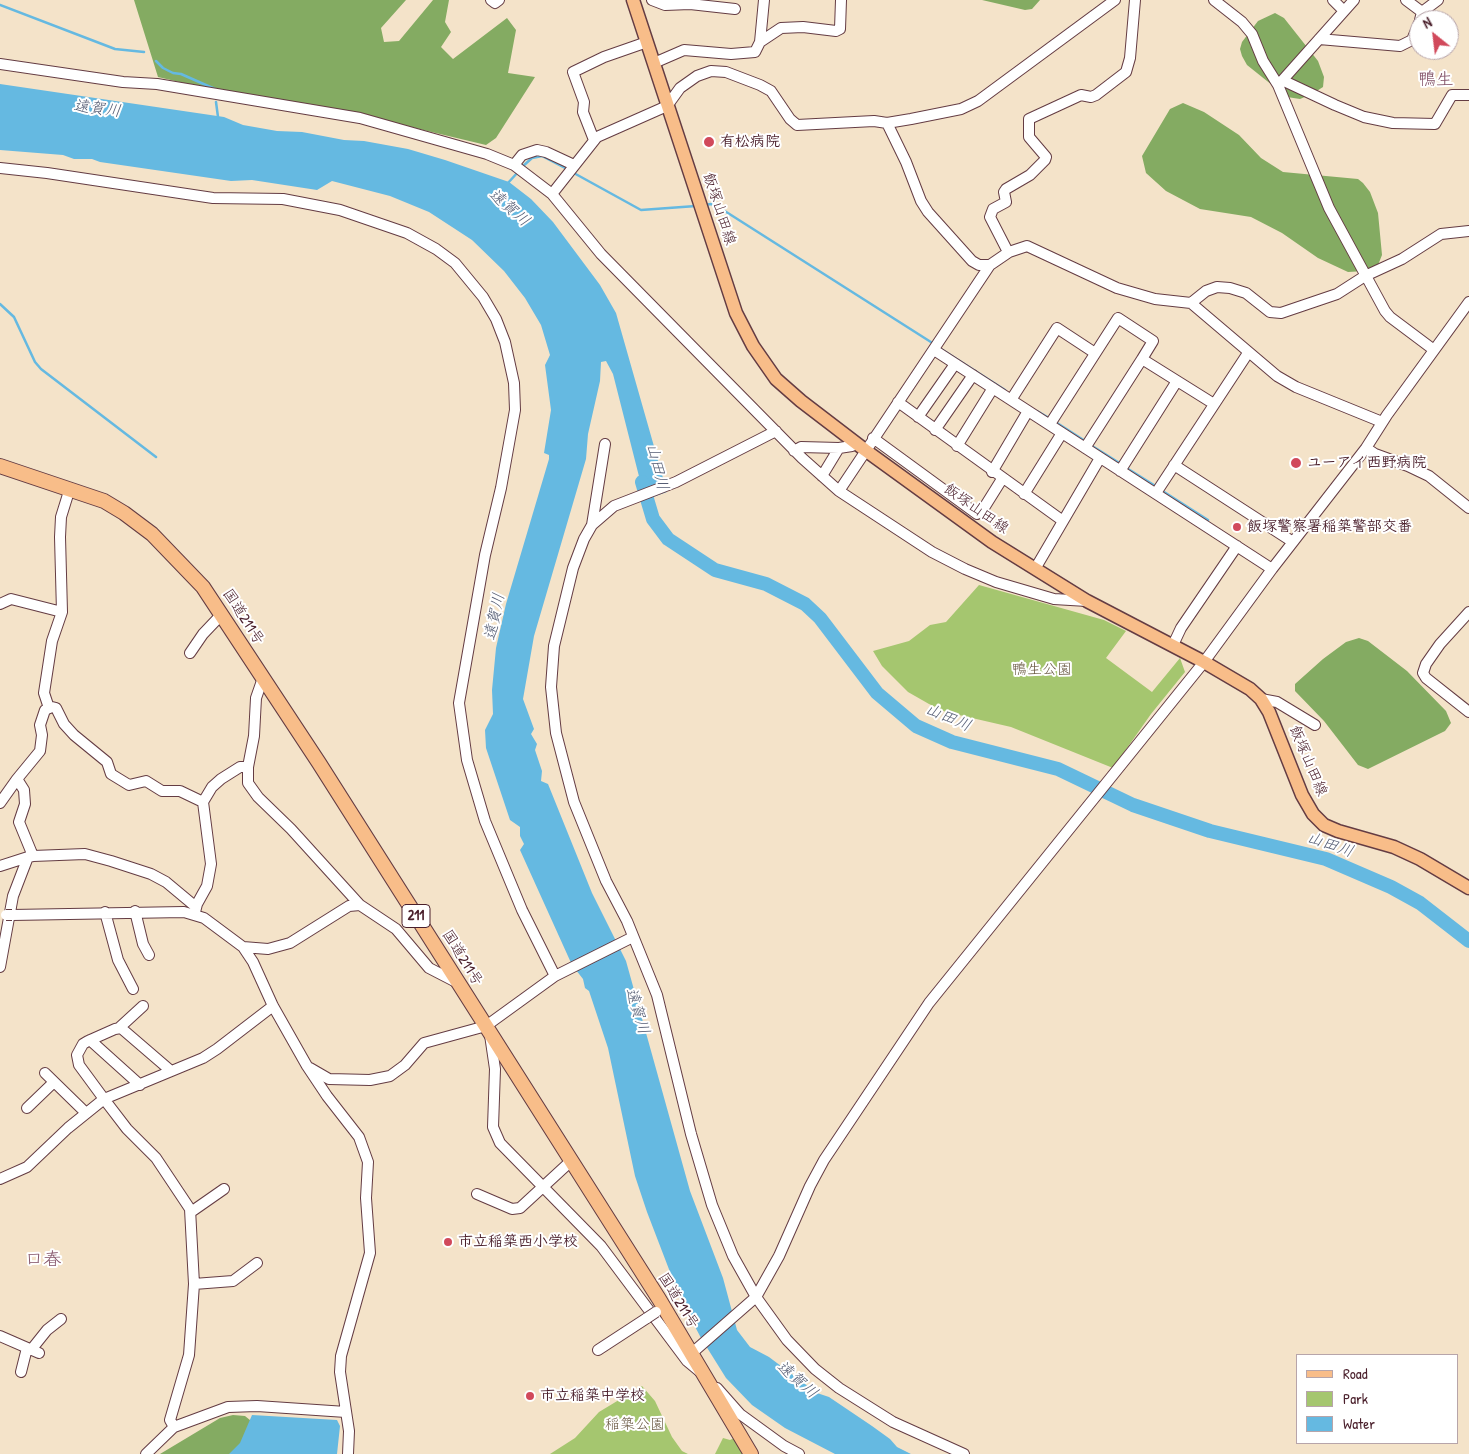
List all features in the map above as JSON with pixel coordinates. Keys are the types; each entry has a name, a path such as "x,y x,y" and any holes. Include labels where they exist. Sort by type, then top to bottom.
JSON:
{"highway":[{"name":"国道211号","path":"0,466 104,501 152,534 189,570 222,614 571,1161 655,1312 694,1351 751,1454"}],"main road":[{"name":"飯塚山田線","path":"633,0 736,313 753,346 776,379 860,446 992,542 1087,601 1237,680 1261,699 1269,712 1302,795 1313,814 1324,825 1394,848 1420,859 1469,888"}],"street":[{"path":"652,0 665,5 690,4 735,9"},
{"path":"654,63 684,50 731,54 755,52 760,42 764,0"},
{"path":"760,42 781,28 804,27 836,31 840,29 840,0"},
{"path":"552,194 594,140 601,134 668,106 680,88 697,76 711,71 726,72 771,91 790,119 797,125 874,121 887,123 942,113 978,101 1115,0"},
{"path":"1008,252 990,217 993,209 1008,200 1004,192 1006,189 1030,175 1045,160 1046,156 1029,137 1029,119 1081,95 1091,97 1096,95 1126,72 1130,58 1135,0"},
{"path":"1214,0 1242,22 1252,34 1263,61 1281,83 1329,208 1365,276 1390,317 1434,350"},
{"path":"1333,0 1343,10"},
{"path":"1281,83 1343,10 1354,0"},
{"path":"1429,10 1438,0"},
{"path":"1319,39 1400,46 1409,42"},
{"path":"594,140 583,112 584,102 574,72 604,57 647,42"},
{"path":"0,64 123,82 157,84 360,118 487,154 514,165 552,194 602,254 794,451 839,491 932,552 966,569 996,582 1054,599 1087,601"},
{"path":"1281,83 1364,117 1393,123 1434,124 1452,95 1469,95"},
{"path":"887,123 906,162 921,202 928,212 972,260 979,265 990,265"},
{"path":"514,165 522,155 537,150 546,152 571,169"},
{"path":"0,168 47,173 213,198 283,199 340,210 407,232 436,249 455,263 483,297 496,319 505,342 514,383 515,410 511,442 485,555 462,676 459,703 461,724 473,783 485,821 522,910 557,974"},
{"path":"1191,303 1206,292 1217,287 1230,288 1246,293 1270,312 1281,313 1337,294 1365,276 1402,259 1441,234 1469,231"},
{"path":"794,451 801,448 860,446 873,438 990,265 1008,252 1027,246 1117,288 1155,299 1191,303 1276,376 1296,387 1382,422"},
{"path":"694,1351 756,1297 780,1256 810,1186 824,1160 929,1003 1204,662 1272,569 1366,448 1382,422 1469,302"},
{"path":"1050,424 1118,318 1153,341 1085,448"},
{"path":"1011,400 1057,328 1095,353"},
{"path":"934,350 1272,569"},
{"path":"1156,493 1248,353"},
{"path":"1142,359 1214,404"},
{"path":"918,417 955,364"},
{"path":"935,430 973,375"},
{"path":"1120,470 1177,381"},
{"path":"957,446 992,388"},
{"path":"898,402 992,472 1063,521"},
{"path":"992,472 1028,410"},
{"path":"776,431 676,482 614,506 592,525 584,539 573,568 554,646 551,687 556,733 574,802 606,881 657,994 691,1134 712,1205 733,1256 756,1297 787,1340 815,1369 839,1388 894,1422 964,1454"},
{"path":"1024,494 1062,433"},
{"path":"873,438 977,514 982,511 1002,479"},
{"path":"592,525 606,444"},
{"path":"839,491 860,446"},
{"path":"822,476 839,448"},
{"path":"1366,448 1375,454 1429,476 1469,508"},
{"path":"1035,569 1100,458"},
{"path":"1174,465 1293,542"},
{"path":"49,708 44,693 52,642 62,612 60,537 62,517 70,488"},
{"path":"1173,645 1181,628 1236,546"},
{"path":"0,604 11,599 62,612"},
{"path":"1469,612 1440,644 1426,664 1423,672 1426,678 1469,712"},
{"path":"190,653 203,634 222,614"},
{"path":"263,678 256,698 254,736 247,777 251,790 291,829 360,905 396,928 429,968 458,983"},
{"path":"1261,699 1277,702 1315,725"},
{"path":"0,803 40,752 42,714 49,708 56,708 64,724 74,735 103,757 111,774 129,785 146,781 162,791 180,791 203,802"},
{"path":"196,911 207,886 211,864 203,802 212,788 221,779 240,767 248,768"},
{"path":"0,967 13,896 30,856 19,822 25,804 24,790 17,779"},
{"path":"0,866 30,856 85,854 151,874 166,882 204,918 243,947 253,962 272,1006 307,1066 326,1096 359,1137 368,1162 366,1198 370,1253 340,1356 348,1454"},
{"path":"243,947 278,948 290,943 349,906 360,905"},
{"path":"6,915 196,911"},
{"path":"105,912 118,960 133,989"},
{"path":"135,912 143,944 149,955"},
{"path":"307,1066 329,1080 370,1080 390,1076 405,1065 424,1043 488,1029 557,974 631,938"},
{"path":"143,1006 119,1028 90,1040 80,1048 77,1060 127,1129 156,1158 179,1189 191,1212 194,1284 189,1355 170,1420 174,1427"},
{"path":"0,1179 27,1167 104,1099 140,1085 218,1049 272,1006"},
{"path":"119,1028 126,1030 171,1071"},
{"path":"488,1029 495,1069 493,1127 506,1151 601,1246 687,1361 706,1375 740,1414 784,1446 799,1454"},
{"path":"90,1040 140,1085"},
{"path":"45,1073 86,1113"},
{"path":"28,1108 54,1082"},
{"path":"477,1194 512,1209 520,1208 571,1161"},
{"path":"191,1212 224,1189"},
{"path":"194,1284 234,1282 257,1263"},
{"path":"598,1350 655,1312"},
{"path":"21,1372 32,1350 47,1330 61,1319"},
{"path":"0,1336 32,1350"},
{"path":"146,1454 174,1427 211,1412 242,1405 346,1412"}],"green space":[{"path":"134,0 406,0 381,28 384,42 399,41 433,0 449,0 445,22 451,32 441,47 453,59 507,18 516,30 508,73 535,77 496,138 486,145 348,112 209,89 158,77"},
{"path":"982,0 1040,0 1032,9 1025,10"},
{"path":"1275,13 1284,18 1318,61 1324,77 1323,87 1300,99 1287,97 1247,65 1242,56 1240,49 1242,42 1258,21"},
{"path":"1183,103 1204,112 1239,135 1261,158 1283,172 1358,179 1363,183 1370,192 1378,213 1382,255 1378,265 1365,271 1348,272 1318,258 1282,233 1251,217 1200,209 1166,191 1146,173 1142,156 1170,109"},
{"name":"鴨生公園","path":"979,585 1104,620 1126,631 1106,658 1152,692 1180,658 1185,672 1151,714 1113,768 1011,727 946,712 908,692 882,666 873,651 909,641 930,625 946,622"},
{"path":"1359,638 1368,641 1407,671 1446,711 1451,723 1445,731 1368,769 1358,765 1324,721 1295,691 1295,684 1323,659 1346,642"},
{"name":"稲築公園","path":"642,1386 655,1401 672,1437 682,1451 688,1454 550,1454 575,1438 599,1412"},
{"path":"233,1415 245,1416 256,1425 247,1454 160,1454 220,1418"},
{"path":"723,1438 730,1440 734,1438 745,1454 715,1454"}],"water":[{"name":"遠賀川","path":"0,84 224,117 243,125 277,131 302,132 344,140 364,141 408,149 445,160 509,182 531,199 553,222 600,285 616,313 667,492 645,500 613,374 606,361 601,362 600,381 588,434 586,459 534,636 523,699 534,729 531,734 537,744 535,750 542,771 541,781 548,784 592,893 626,961 690,1191 723,1278 737,1330 750,1347 769,1357 817,1393 829,1397 890,1439 897,1447 911,1454 835,1454 785,1428 752,1405 726,1378 701,1338 680,1298 635,1176 608,1048 589,991 585,988 583,979 572,965 520,850 524,844 520,836 520,827 510,820 486,748 485,730 493,714 492,690 496,648 506,604 549,459 549,455 544,453 551,410 545,365 550,355 541,325 525,298 504,271 472,240 429,212 390,196 332,181 317,190 252,180 231,181 100,162 92,159 74,159 63,155 0,150"},
{"path":"252,1415 337,1420 340,1426 337,1454 229,1454 240,1443"}],"waterway":[{"path":"0,5 115,49 144,52"},
{"path":"156,61 163,68 173,73 181,74 215,89"},
{"path":"216,102 218,117"},
{"path":"522,167 532,158 542,156 567,169"},
{"name":"遠賀川","path":"507,184 519,171"},
{"path":"572,172 641,210 696,206"},
{"path":"704,205 711,204 720,208 934,344"},
{"path":"0,304 14,317 35,362 41,369 156,457"},
{"path":"938,347 1005,390"},
{"path":"1037,411 1049,418"},
{"path":"1054,421 1085,441"},
{"path":"1089,444 1121,464"},
{"path":"1125,467 1157,487"},
{"name":"山田川","path":"642,482 653,519 668,539 715,570 766,584 805,604 820,618 877,693 916,726 952,742 1058,769 1133,805 1210,831 1326,859 1391,887 1420,903 1469,941"},
{"path":"1161,490 1208,520"}],"place":[{"name":"有松病院","path":"709,142"},
{"name":"ユーアイ西野病院","path":"1296,463"},
{"name":"飯塚警察署稲築警部交番","path":"1237,527"},
{"name":"市立稲築西小学校","path":"448,1242"},
{"name":"市立稲築中学校","path":"530,1396"}],"district":[{"name":"鴨生","path":"1436,80"},
{"name":"口春","path":"43,1260"}]}
